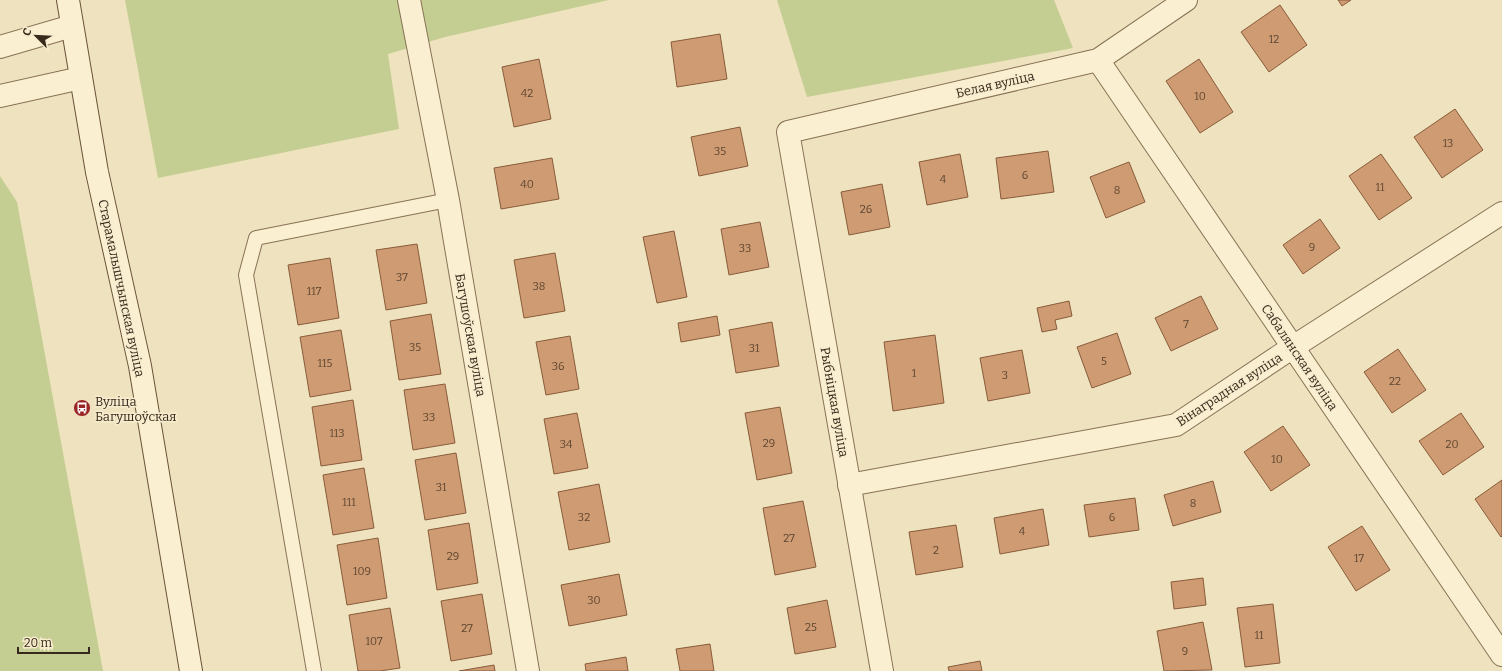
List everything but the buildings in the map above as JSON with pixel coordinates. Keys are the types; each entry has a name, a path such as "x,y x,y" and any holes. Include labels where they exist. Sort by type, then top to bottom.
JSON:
{"street":[{"name":"Старамалышчынская вуліца","path":"68,0 98,172 140,366 191,671"},
{"name":"Багушоўская вуліца","path":"409,0 448,200 528,671"},
{"name":"Белая вуліца","path":"788,132 1098,60 1186,0"},
{"path":"0,47 72,26"},
{"name":"Сабалянская вуліца","path":"1098,60 1502,655"},
{"path":"0,96 81,78"},
{"name":"Рыбніцкая вуліца","path":"788,132 882,671"},
{"name":"Вінаградная вуліца","path":"849,485 1176,425 1293,347 1502,213"}],"lane":[{"path":"314,671 246,275 256,238 448,200"}],"green space":[{"path":"125,0 609,0 445,37 388,54 399,129 158,178"},
{"path":"777,0 1054,0 1073,48 807,97"},
{"path":"0,176 17,202 103,671 0,671"}],"place":[{"name":"Вуліца Багушоўская","path":"82,408"}]}
